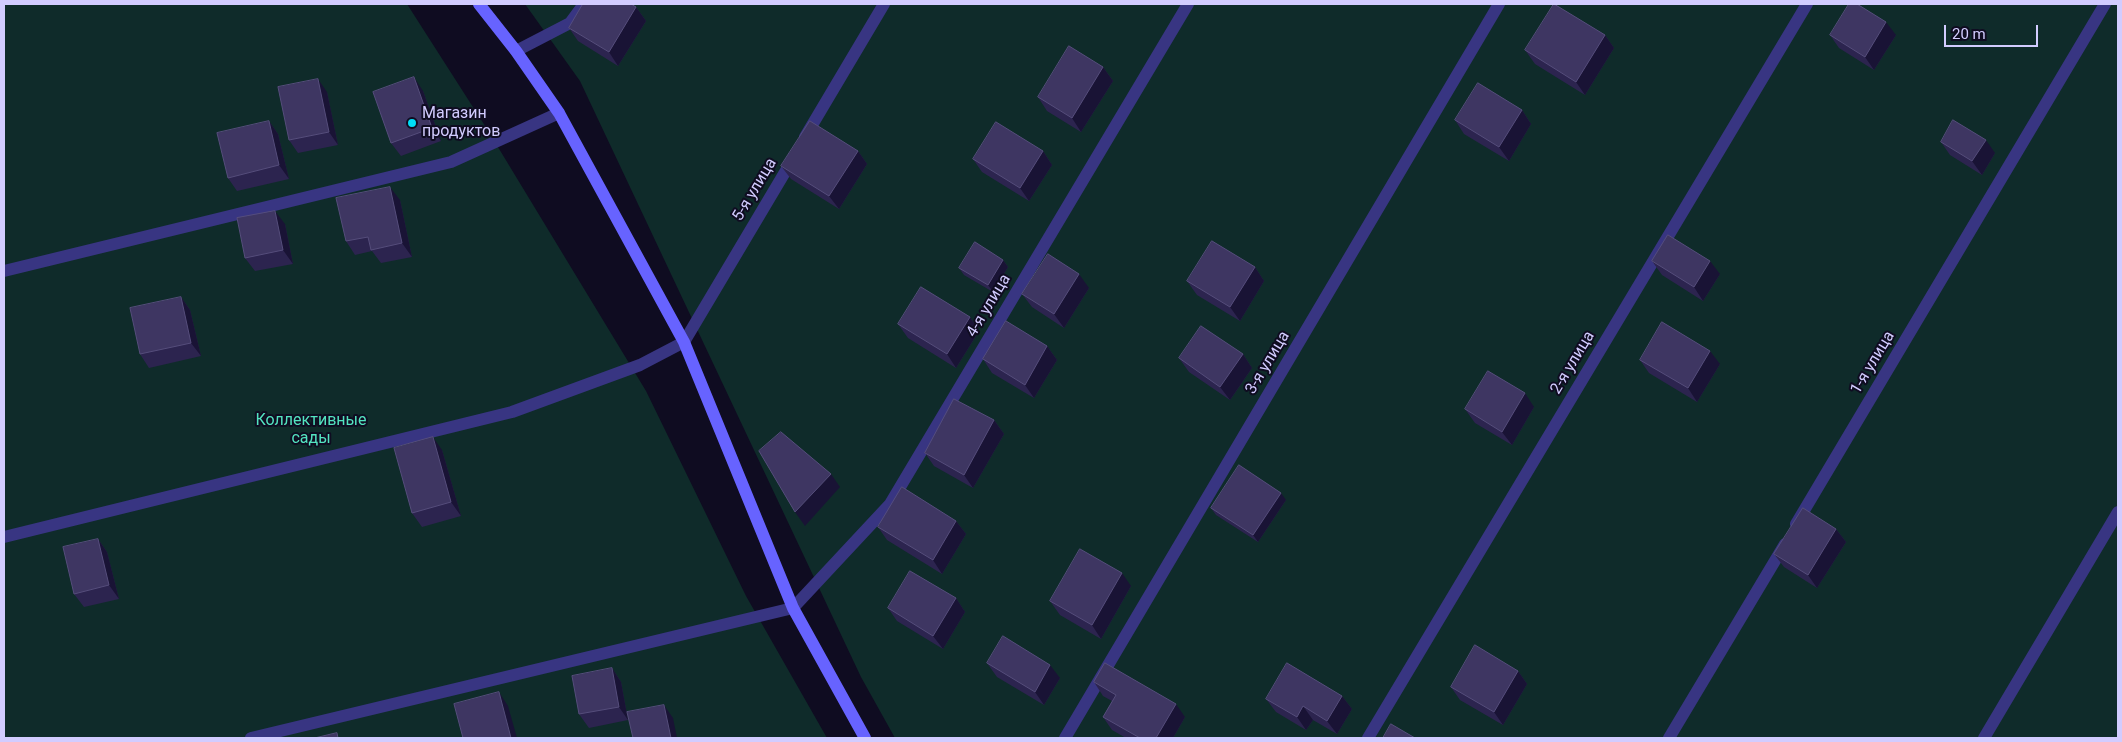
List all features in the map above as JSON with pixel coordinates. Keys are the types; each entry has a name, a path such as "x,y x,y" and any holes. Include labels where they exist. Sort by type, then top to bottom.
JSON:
{"street":[{"path":"479,4 516,51 559,113 684,342 793,608 865,738"}],"lane":[{"path":"516,51 570,23 584,4"},
{"name":"5-я улица","path":"684,342 884,4"},
{"name":"4-я улица","path":"793,608 890,504 1188,4"},
{"name":"3-я улица","path":"1065,738 1499,4"},
{"name":"2-я улица","path":"1368,738 1807,4"},
{"name":"1-я улица","path":"1669,738 2104,4"},
{"path":"4,271 451,162 559,113"},
{"path":"4,537 512,412 640,365 684,342"},
{"path":"1984,738 2118,512"},
{"path":"251,738 793,608"}],"green space":[{"name":"Коллективные сады","path":"4,4 407,4 487,129 646,391 746,596 827,738 4,738"},
{"path":"525,4 2118,4 2118,738 895,738 861,677 580,81"}],"building":[{"path":"583,4 631,4 636,7 609,52 569,28"},
{"path":"1554,4 1605,35 1576,82 1525,50"},
{"path":"1849,4 1857,4 1886,22 1865,57 1830,35"},
{"path":"1069,46 1103,67 1072,118 1038,97"},
{"name":"Магазин продуктов","path":"414,77 432,128 391,143 373,92"},
{"path":"318,79 329,132 289,140 278,87"},
{"path":"1478,83 1522,110 1499,147 1455,120"},
{"path":"1953,120 1986,140 1972,161 1941,142"},
{"path":"269,121 279,165 228,178 217,133"},
{"path":"810,121 858,151 829,196 781,166"},
{"path":"996,122 1043,151 1020,188 973,159"},
{"path":"390,187 402,243 371,250 368,237 346,241 336,198"},
{"path":"275,211 283,250 245,258 237,218"},
{"path":"1668,235 1710,261 1694,287 1652,261"},
{"path":"1212,241 1255,267 1230,307 1187,281"},
{"path":"975,242 1003,260 988,285 959,268"},
{"path":"1048,254 1079,274 1054,314 1022,294"},
{"path":"921,287 970,317 947,354 898,324"},
{"path":"181,297 191,343 140,354 130,308"},
{"path":"1006,321 1047,346 1025,385 983,359"},
{"path":"1662,322 1710,351 1688,388 1640,360"},
{"path":"1201,326 1243,354 1220,387 1179,358"},
{"path":"1488,371 1525,393 1502,432 1465,409"},
{"path":"954,399 994,420 964,475 925,453"},
{"path":"781,432 831,474 795,512 759,451"},
{"path":"433,437 451,502 412,513 394,448"},
{"path":"1239,465 1281,493 1253,535 1211,508"},
{"path":"902,487 956,521 933,560 878,527"},
{"path":"1803,508 1836,529 1808,575 1774,554"},
{"path":"98,539 109,585 74,594 63,547"},
{"path":"1080,549 1122,573 1092,625 1050,601"},
{"path":"910,571 956,598 933,636 888,608"},
{"path":"1003,636 1050,665 1035,692 987,663"},
{"path":"1475,645 1518,671 1494,712 1451,687"},
{"path":"1105,663 1176,704 1156,738 1140,738 1103,717 1116,695 1094,682"},
{"path":"1287,663 1342,696 1327,721 1303,706 1297,717 1266,699"},
{"path":"612,668 619,707 579,714 572,676"},
{"path":"499,692 511,738 463,738 454,704"},
{"path":"664,705 671,738 633,738 627,712"},
{"path":"1391,724 1415,738 1383,738"},
{"path":"337,733 338,738 315,738"}],"place":[{"name":"Магазин продуктов","path":"412,123"}]}
